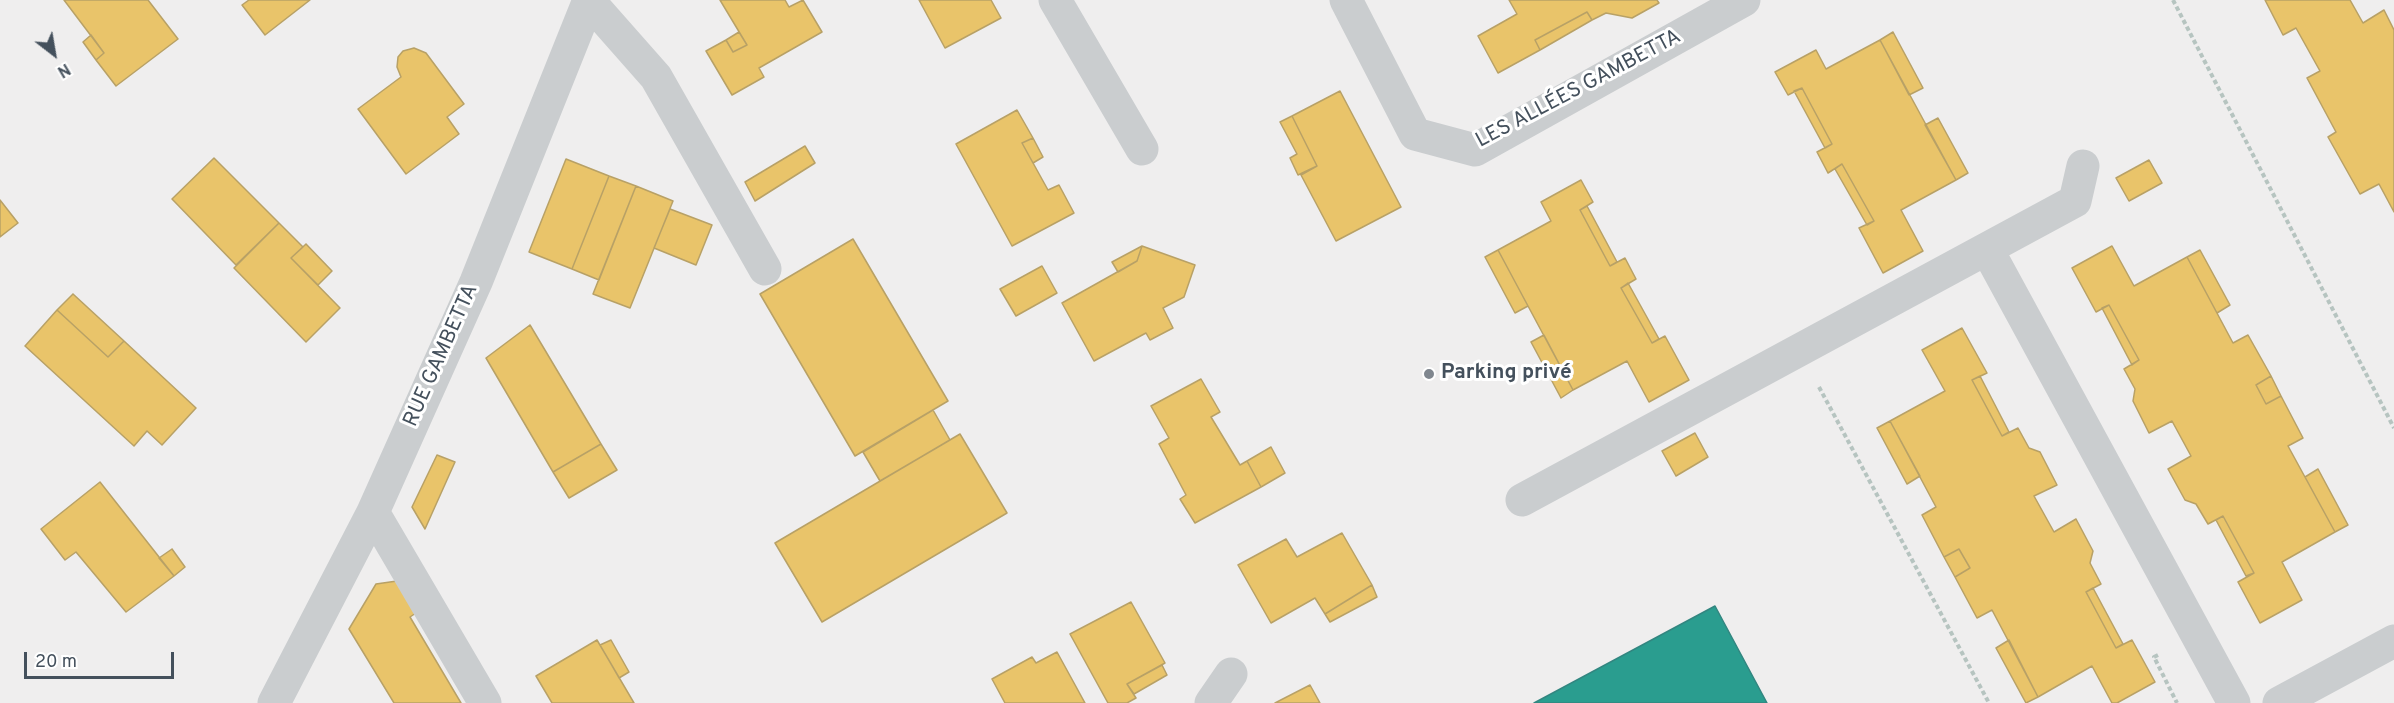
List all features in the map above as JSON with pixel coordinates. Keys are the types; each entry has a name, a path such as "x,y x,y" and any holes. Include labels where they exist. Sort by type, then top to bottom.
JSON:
{"street":[{"path":"589,0 656,77 765,269"},
{"name":"RUE GAMBETTA","path":"274,703 373,512 476,282 589,0"},
{"path":"1055,0 1142,149"},
{"name":"LES ALLÉES GAMBETTA","path":"1346,0 1415,134 1475,150 1744,0"},
{"path":"1522,500 2075,201 2083,166"},
{"path":"1987,249 2234,703"},
{"path":"373,512 485,703"},
{"path":"2278,703 2394,641"},
{"path":"1211,703 1231,674"}],"path":[{"path":"2173,0 2394,428"},
{"path":"1799,350 1989,703"}],"building: Logements":[{"path":"64,0 148,0 178,39 116,86 96,60 104,53"},
{"path":"249,0 310,0 265,35 242,5"},
{"path":"720,0 785,0 789,7 803,0 822,32 759,68 764,77 732,95 706,51 726,40 733,52 747,45"},
{"path":"919,0 991,0 1001,18 945,48"},
{"path":"1509,0 1657,0 1659,3 1632,18 1606,13 1592,20 1587,12 1535,40 1540,50 1498,73 1478,36 1517,14"},
{"path":"2265,0 2350,0 2363,23 2384,10 2394,30 2394,212 2379,184 2360,194 2328,137 2336,132 2307,78 2320,71 2296,28 2283,35"},
{"path":"1587,12 1592,20 1540,50 1535,40"},
{"path":"739,32 747,45 733,52 726,40"},
{"path":"1893,32 1923,88 1909,95 1880,40"},
{"path":"91,35 104,53 96,60 83,42"},
{"path":"1880,40 1956,180 1901,210 1923,251 1883,273 1859,228 1874,221 1842,164 1828,173 1817,152 1832,144 1802,88 1788,95 1775,72 1816,50 1826,69"},
{"path":"414,48 426,53 464,104 447,117 459,134 406,174 358,109 401,77 397,67 398,57 403,51"},
{"path":"1802,88 1832,144 1825,148 1794,91"},
{"path":"1340,91 1401,207 1336,241 1301,175 1317,166 1292,116"},
{"path":"1017,110 1033,138 1022,143 1048,190 1059,185 1074,213 1012,246 956,144"},
{"path":"1292,116 1317,166 1298,175 1290,158 1297,154 1280,122"},
{"path":"1938,118 1968,173 1956,180 1925,125"},
{"path":"1033,138 1043,157 1033,163 1022,143"},
{"path":"805,146 815,163 755,201 745,182"},
{"path":"214,158 279,223 236,265 172,199"},
{"path":"566,159 609,176 572,269 529,252"},
{"path":"2149,160 2162,183 2129,201 2116,178"},
{"path":"1842,164 1874,221 1867,225 1835,169"},
{"path":"609,176 636,186 599,280 572,269"},
{"path":"1581,180 1593,202 1580,210 1610,266 1625,258 1636,279 1621,288 1652,343 1665,336 1689,380 1649,402 1627,361 1573,390 1498,250 1551,221 1541,202"},
{"path":"636,186 673,201 630,308 593,294"},
{"path":"0,200 18,223 0,237"},
{"path":"1587,206 1617,262 1610,266 1580,210"},
{"path":"670,209 712,225 696,265 654,248"},
{"path":"279,223 303,247 291,258 340,308 306,342 234,268"},
{"path":"853,239 948,401 855,456 760,294"},
{"path":"306,244 332,271 318,285 291,258"},
{"path":"1142,246 1195,265 1184,297 1163,308 1173,328 1150,340 1146,333 1094,361 1062,303 1137,261"},
{"path":"1142,246 1137,261 1118,272 1112,262"},
{"path":"2112,246 2134,286 2187,257 2233,343 2248,335 2271,376 2256,385 2266,404 2281,396 2303,438 2288,446 2335,532 2282,562 2302,600 2260,623 2238,582 2254,573 2223,516 2208,524 2196,504 2185,500 2168,469 2191,456 2172,421 2149,433 2133,401 2135,389 2124,369 2139,360 2109,305 2096,312 2072,268"},
{"path":"1498,250 1528,306 1515,313 1485,257"},
{"path":"2200,250 2230,305 2217,313 2187,257"},
{"path":"1042,266 1057,293 1016,316 1000,289"},
{"path":"1628,283 1659,339 1652,343 1621,288"},
{"path":"73,294 124,341 108,357 57,310"},
{"path":"2109,305 2139,360 2132,365 2102,308"},
{"path":"57,310 108,357 124,341 196,408 162,445 147,431 134,446 25,346"},
{"path":"530,325 601,444 553,472 486,358"},
{"path":"1962,328 1987,373 1972,380 2002,436 2018,428 2029,448 2040,452 2057,485 2034,496 2054,532 2076,519 2093,551 2090,563 2101,584 2086,592 2116,648 2132,640 2155,682 2117,703 2112,703 2092,666 2038,697 1992,610 1977,618 1955,577 1970,568 1959,549 1944,557 1922,515 1936,507 1890,421 1945,391 1922,350"},
{"path":"1544,335 1573,390 1561,398 1531,342"},
{"path":"1980,376 2009,432 2002,436 1972,380"},
{"path":"2271,376 2281,396 2266,404 2256,385"},
{"path":"1201,379 1220,412 1211,417 1240,465 1247,461 1261,487 1195,523 1180,499 1186,495 1159,444 1169,438 1151,406"},
{"path":"933,410 950,440 880,481 863,452"},
{"path":"1890,421 1920,476 1907,484 1877,428"},
{"path":"1695,433 1708,457 1676,476 1662,451"},
{"path":"960,434 1007,513 822,622 775,543"},
{"path":"601,444 617,470 569,498 553,472"},
{"path":"1271,447 1285,473 1261,487 1247,461"},
{"path":"437,455 455,462 425,529 412,507"},
{"path":"2318,469 2348,525 2335,532 2305,477"},
{"path":"100,482 174,576 126,612 76,552 65,560 41,529"},
{"path":"2223,516 2254,573 2246,576 2216,520"},
{"path":"1342,533 1372,585 1325,614 1315,598 1271,623 1238,565 1286,539 1297,557"},
{"path":"172,549 185,567 174,576 159,558"},
{"path":"1959,549 1970,568 1955,577 1944,557"},
{"path":"397,581 416,613 410,617 461,703 394,703 349,629 376,584"},
{"path":"1372,585 1377,597 1330,622 1325,614"},
{"path":"2093,588 2123,644 2116,648 2086,592"},
{"path":"1131,602 1165,663 1127,684 1136,698 1127,703 1108,703 1070,634"},
{"path":"597,640 634,703 552,703 536,676"},
{"path":"611,640 629,672 619,678 600,645"},
{"path":"2009,640 2038,697 2026,703 1996,648"},
{"path":"1057,652 1085,703 1005,703 992,679 1032,657 1036,663"},
{"path":"1162,665 1167,675 1134,694 1127,684"},
{"path":"1310,685 1320,703 1275,703"}],"building: Écoles":[{"path":"1715,606 1767,703 1534,703"}],"place":[{"name":"Parking privé","path":"1429,374"}]}
